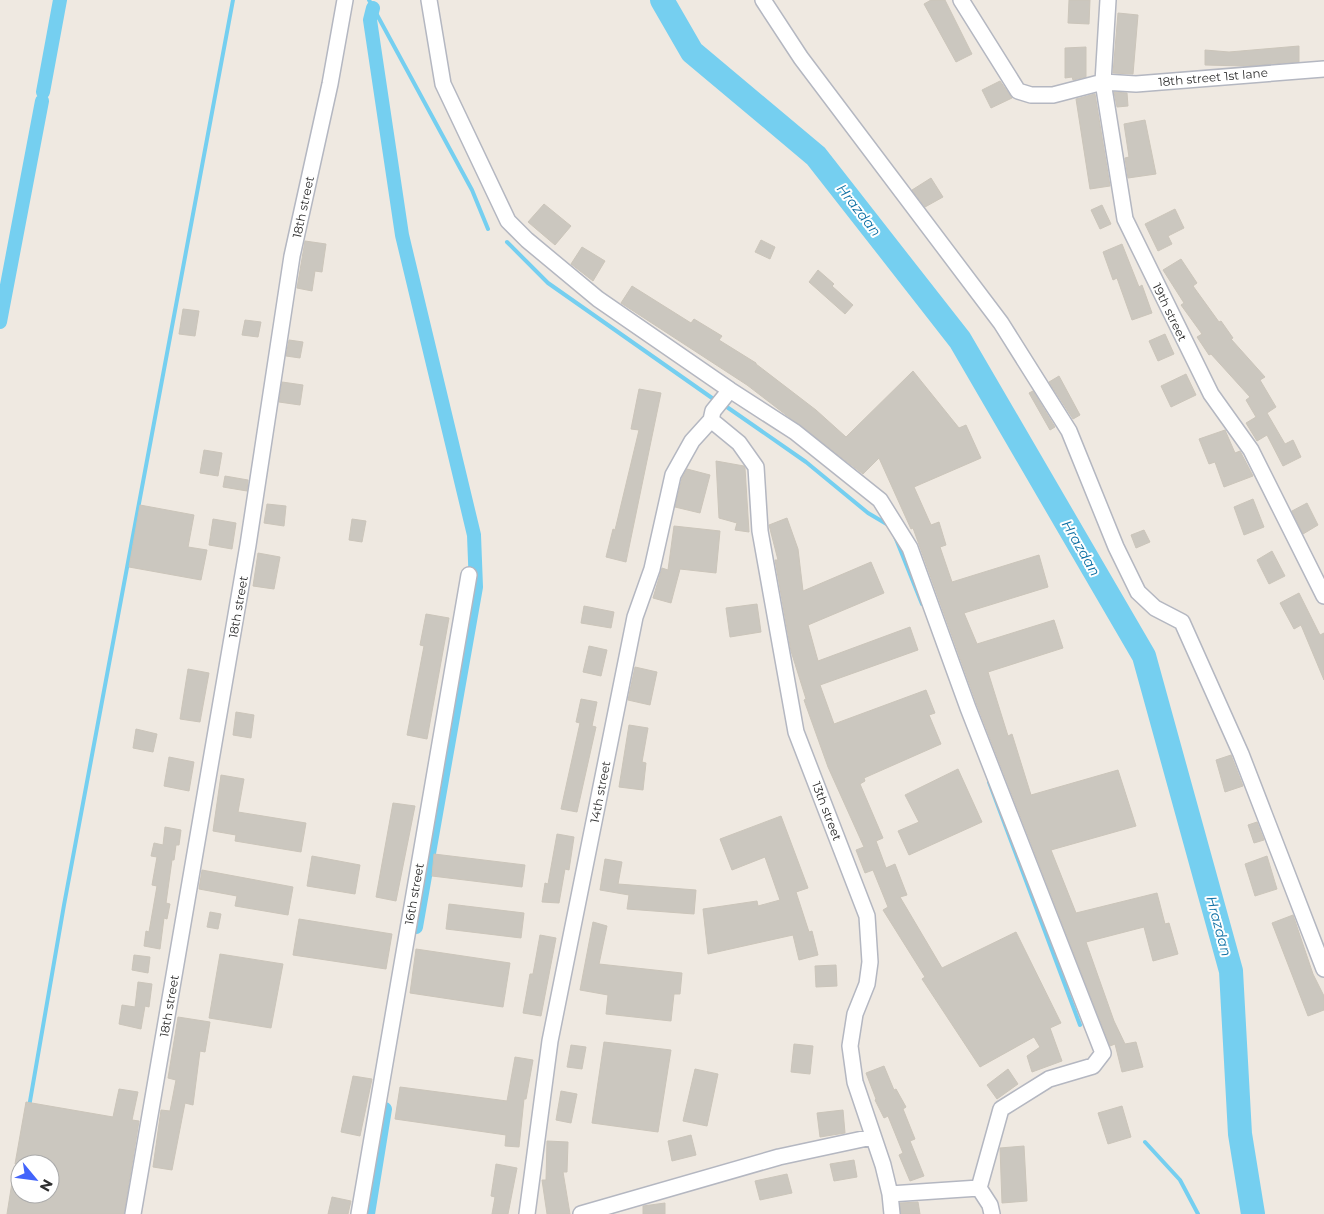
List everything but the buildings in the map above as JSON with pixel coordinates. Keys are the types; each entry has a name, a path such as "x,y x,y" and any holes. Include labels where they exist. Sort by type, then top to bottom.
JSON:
{"street":[{"name":"18th street","path":"134,1214 248,545 292,256 330,84 345,0"},
{"path":"430,0 443,84 508,221 527,240 598,299 730,390 795,432 880,500 910,548 968,708 1103,1053 1093,1066 1049,1079 1000,1110 979,1188 990,1205 992,1214"},
{"path":"763,0 801,58 1002,323 1069,431 1116,547 1138,592 1155,608 1182,622 1241,754 1324,969"},
{"name":"18th street 1st lane","path":"960,0 1018,91 1031,95 1053,95 1103,82 1136,84 1324,69"},
{"name":"19th street","path":"1108,0 1103,82 1125,219 1211,394 1251,450 1324,596"},
{"name":"14th street","path":"527,1214 550,1041 636,617 652,568 672,474 692,441 711,420 713,410 730,390"},
{"name":"13th street","path":"711,420 739,443 756,467 760,531 796,732 868,916 870,962 867,984 855,1014 850,1046 854,1082 890,1194 892,1214"},
{"name":"16th street","path":"359,1214 469,575"},
{"path":"581,1214 779,1157 872,1137"},
{"path":"890,1194 979,1188"}],"waterway":[{"path":"43,92 60,0"},
{"path":"29,1107 64,905 233,0"},
{"path":"369,0 472,190 488,229"},
{"name":"Hrazdan","path":"662,0 692,52 816,156 960,340 1144,656 1231,971 1240,1134 1253,1214"},
{"path":"373,8 370,20 402,235 474,535 476,587 416,927"},
{"path":"0,322 42,101"},
{"path":"507,242 548,283 712,398"},
{"path":"724,405 806,462 868,513 890,526"},
{"path":"894,534 922,604"},
{"path":"989,782 1080,1025"},
{"path":"368,1214 385,1109"},
{"path":"1145,1142 1180,1180 1198,1214"}]}
